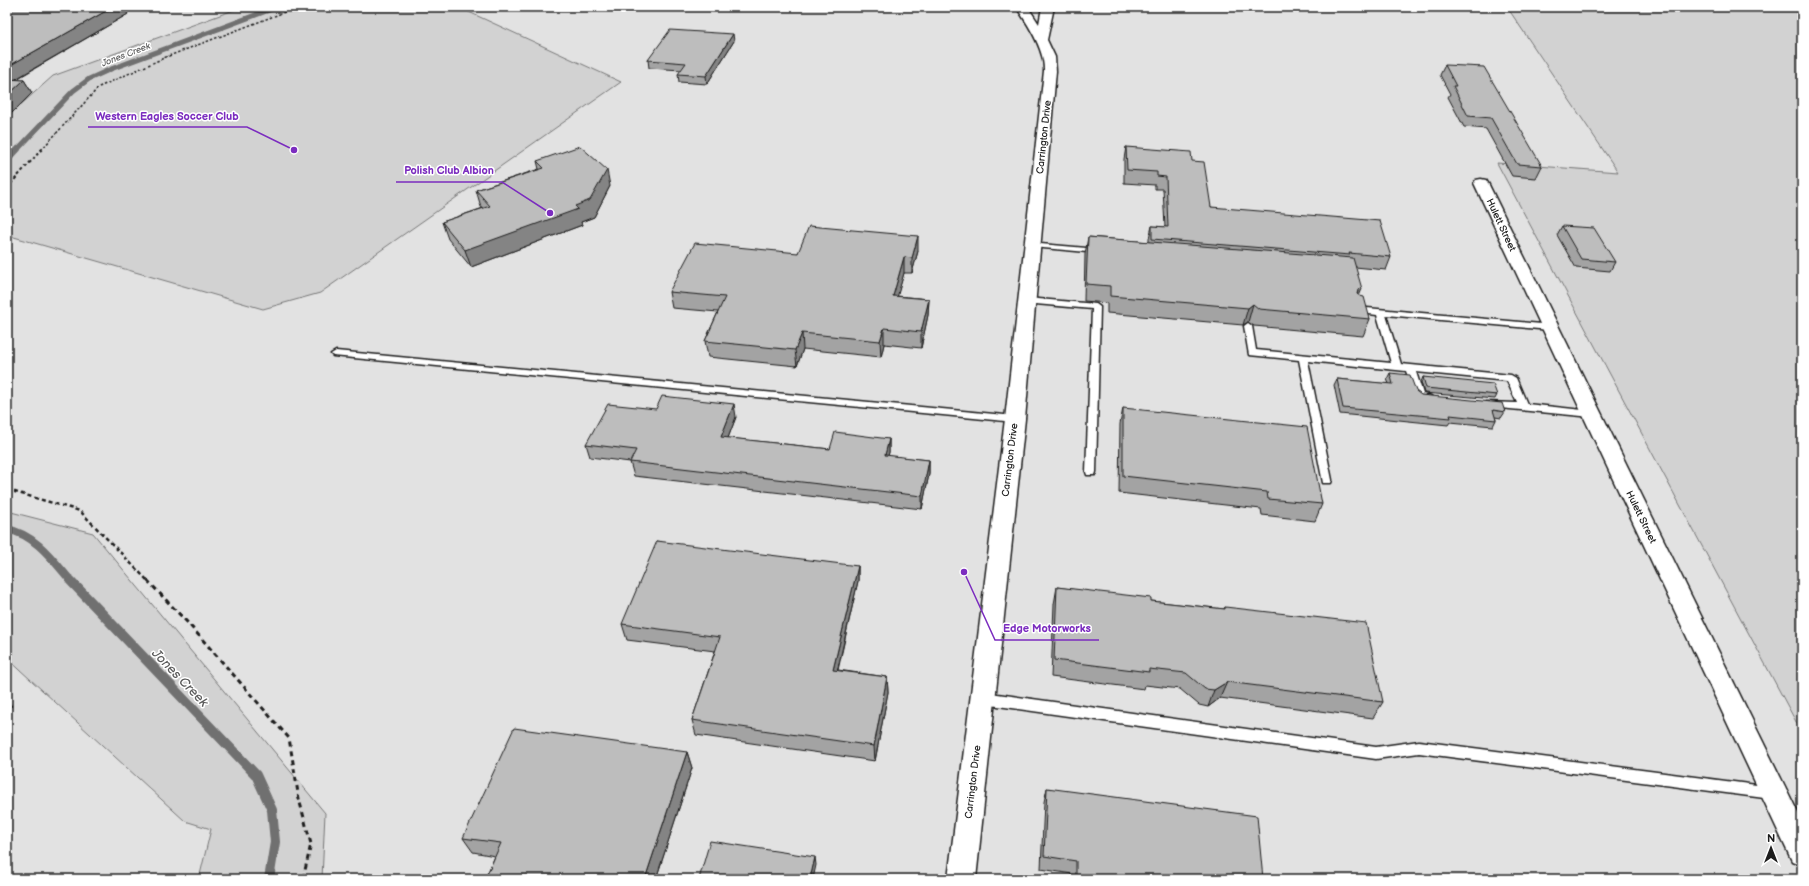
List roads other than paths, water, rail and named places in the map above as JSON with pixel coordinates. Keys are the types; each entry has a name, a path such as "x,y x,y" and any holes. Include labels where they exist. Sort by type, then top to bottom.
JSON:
{"street":[{"name":"Carrington Drive","path":"962,879 1015,419 1049,83 1050,64 1028,14 1022,7"},
{"path":"1041,41 1048,7"},
{"name":"Hulett Street","path":"1481,182 1802,851"}],"lane":[{"path":"1032,245 1110,252"},
{"path":"1027,301 1096,307 1091,472"},
{"path":"1356,310 1550,327"},
{"path":"1381,312 1397,367"},
{"path":"1248,326 1252,353 1511,378 1523,408"},
{"path":"336,354 1015,419"},
{"path":"1304,358 1327,480"},
{"path":"1410,369 1419,397 1442,399"},
{"path":"1479,403 1592,414"},
{"path":"983,698 1376,753 1418,747 1775,794"}],"waterway":[{"name":"Jones Creek","path":"17,150 73,91 89,79 111,69 277,7"},
{"name":"Jones Creek","path":"7,161 18,149"},
{"name":"Jones Creek","path":"7,529 27,537 43,549 71,581"},
{"name":"Jones Creek","path":"70,580 256,775 272,810 275,842 269,879"}],"place":[{"name":"Western Eagles Soccer Club","path":"294,150"},
{"name":"Polish Club Albion","path":"550,213"},
{"name":"Edge Motorworks","path":"964,572"}]}
